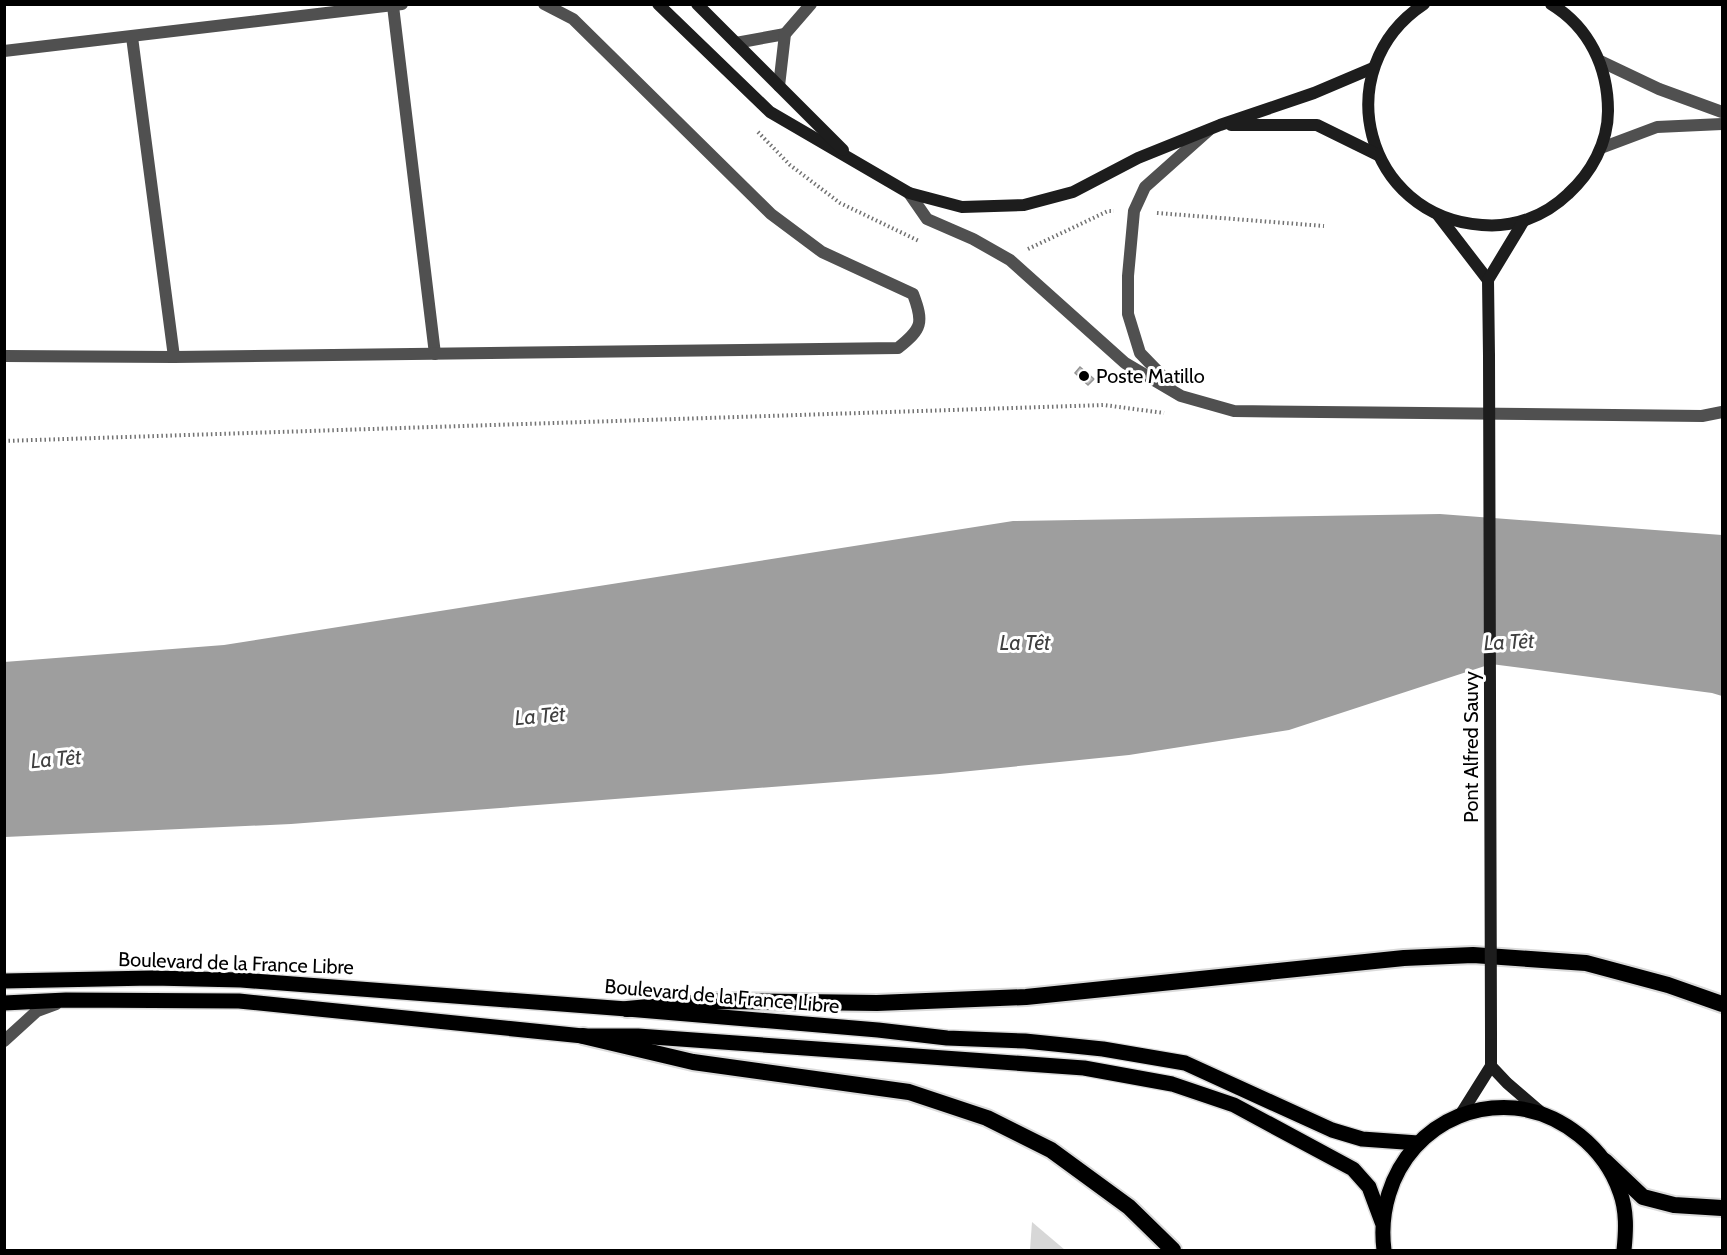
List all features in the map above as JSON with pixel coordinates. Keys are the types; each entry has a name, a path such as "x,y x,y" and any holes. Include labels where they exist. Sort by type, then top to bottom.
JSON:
{"highway":[{"path":"627,1009 713,1001 878,1003 1026,997 1404,958 1473,955 1586,963 1668,985 1722,1004"},
{"path":"583,1036 693,1062 909,1092 987,1118 1060,1157 1129,1207 1173,1251"},
{"path":"1605,1161 1643,1197 1674,1205 1722,1208"}],"main road":[{"path":"658,4 770,112 909,193 962,207 1024,205 1073,192 1138,158 1314,93 1373,68"},
{"path":"697,4 856,163"},
{"path":"1424,4 1408,15 1387,39 1373,68 1367,97 1369,126 1378,155 1393,179 1413,200 1438,215 1465,224 1494,226 1522,222 1556,206 1583,181 1601,148 1608,119 1608,90 1600,61 1585,34 1560,8 1551,4"},
{"path":"1215,128 1317,125 1378,155"},
{"path":"1438,215 1488,280 1522,222"},
{"name":"Pont Alfred Sauvy","path":"1488,280 1491,1066"},
{"name":"Boulevard de la France Libre","path":"4,981 141,978 241,980 627,1009 947,1038 1025,1041 1104,1048 1185,1063 1332,1130 1362,1139 1418,1143"},
{"name":"Boulevard de la France Libre","path":"4,1003 66,1000 239,1001 583,1036 649,1036 1084,1068 1172,1084 1234,1106 1353,1169 1369,1187 1382,1222"},
{"path":"1459,1116 1491,1066 1506,1083 1544,1114 1578,1133 1605,1161 1620,1192 1626,1227 1624,1251"},
{"path":"1384,1251 1382,1222 1388,1193 1400,1166 1418,1143 1437,1128 1459,1116 1486,1109 1516,1108 1544,1114"}],"street":[{"path":"4,356 174,357 898,348 916,333 921,314 913,294 822,252 771,213 573,19 544,4"},
{"path":"778,86 785,34 810,4"},
{"path":"4,51 397,5 435,354"},
{"path":"736,43 785,34"},
{"path":"132,37 174,357"},
{"path":"1600,61 1659,90 1722,112"},
{"path":"1601,148 1657,127 1722,124"},
{"path":"1181,396 1140,353 1128,314 1128,276 1134,211 1145,187 1215,128"},
{"path":"909,193 927,219 973,239 1010,260 1125,363 1181,396 1233,411 1702,416 1722,412"},
{"path":"4,1041 37,1011 66,1000"}],"path":[{"path":"752,125 789,165 840,204 909,238 929,244"},
{"path":"1010,260 1108,211 1134,211 1324,226"},
{"path":"4,441 1104,405 1154,410 1146,403"}],"shaded area":[{"path":"1032,1222 1065,1250 1030,1250"}],"water":[{"name":"La Têt","path":"1440,514 1722,535 1722,696 1491,664 1289,730 1129,755 940,774 291,824 5,837 4,662 224,645 1013,521"}],"building":[{"name":"Poste Matillo","path":"1080,367 1094,379 1088,385 1075,373"}],"place":[{"name":"Poste Matillo","path":"1084,376"}]}
